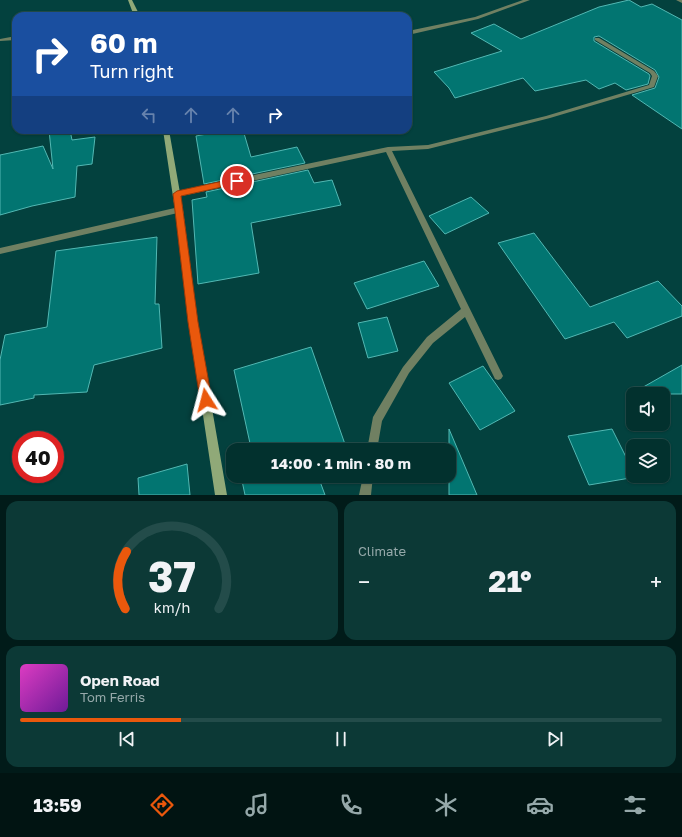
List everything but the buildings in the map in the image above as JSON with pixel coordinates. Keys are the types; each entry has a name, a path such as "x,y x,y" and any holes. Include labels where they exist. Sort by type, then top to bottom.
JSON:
{"street":[{"path":"130,0 134,12"},
{"path":"412,32 476,18 528,0"},
{"path":"678,0 682,2"},
{"path":"2,40 12,39"},
{"path":"177,194 388,149 435,145 548,117 652,86 655,76 652,72 597,39"},
{"path":"167,134 177,194 193,322 221,495"},
{"path":"388,149 498,376"},
{"path":"0,251 179,210"},
{"path":"373,443 377,420 406,370 430,340 466,310"},
{"path":"365,495 367,483"}],"route":[{"path":"206,400 193,322 177,194 237,181"}]}
